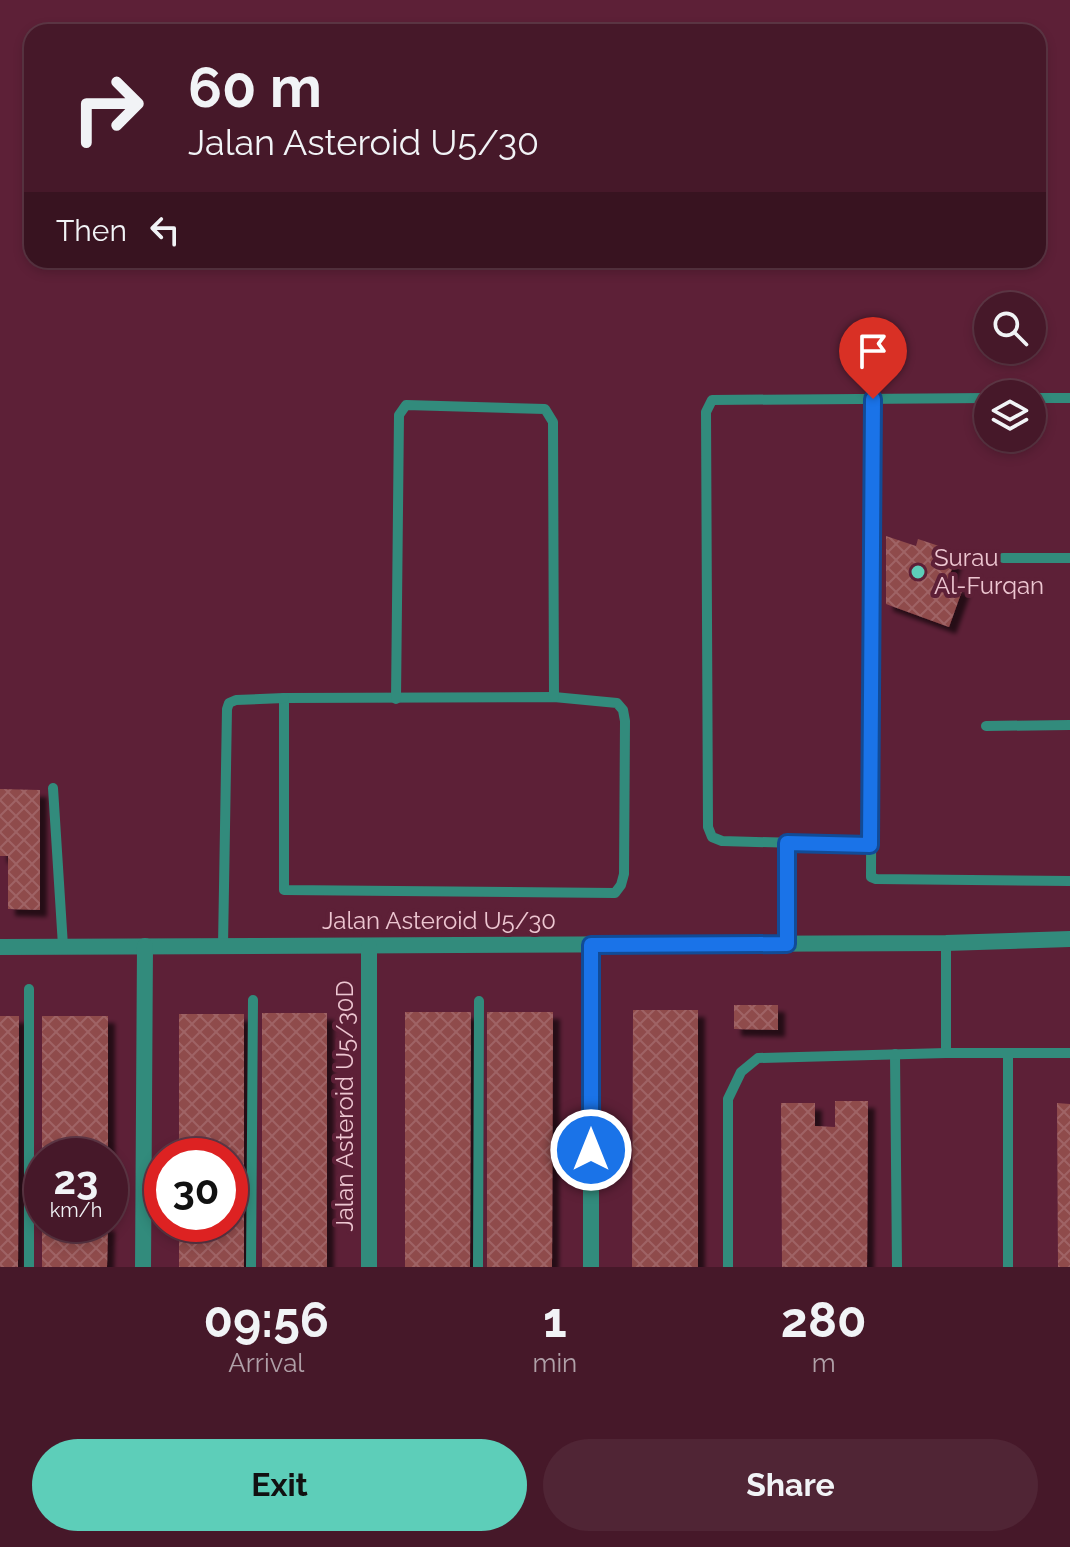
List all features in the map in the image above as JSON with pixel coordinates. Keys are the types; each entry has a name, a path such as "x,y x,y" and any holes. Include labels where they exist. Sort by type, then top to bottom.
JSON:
{"street":[{"name":"Jalan Asteroid U5/30","path":"0,947 946,943 1070,939"},
{"path":"591,945 591,1267"},
{"path":"143,1267 145,946"},
{"name":"Jalan Asteroid U5/30D","path":"369,946 369,1267"}],"lane":[{"path":"870,845 722,841 712,837 708,827 706,412 712,400 974,398"},
{"path":"1046,398 1070,398"},
{"path":"873,399 870,874 873,879 1070,881"},
{"path":"396,699 399,415 406,405 545,409 553,422 554,697"},
{"path":"1003,558 1070,558"},
{"path":"223,946 227,709 229,703 236,700 284,698 554,697 617,703 623,710 625,721 624,874 615,893 284,890 284,698"},
{"path":"986,726 1070,725"},
{"path":"53,788 63,946"},
{"path":"787,843 787,944"},
{"path":"946,943 946,1053"},
{"path":"29,989 29,1267"},
{"path":"251,1267 253,1000"},
{"path":"478,1267 479,1001"},
{"path":"1008,1053 1008,1267"},
{"path":"728,1267 728,1099 741,1072 758,1058 1070,1053"},
{"path":"895,1054 897,1267"}],"building":[{"name":"Surau Al-Furqan","path":"886,536 916,546 918,539 939,546 936,554 955,560 947,583 963,588 949,627 886,604"},
{"path":"0,789 40,790 40,910 8,909 8,856 0,856"},
{"path":"734,1005 778,1005 778,1030 734,1029"},
{"path":"633,1010 698,1010 698,1267 632,1267"},
{"path":"405,1012 471,1012 470,1267 405,1267"},
{"path":"487,1012 553,1012 552,1267 487,1267"},
{"path":"262,1013 327,1013 327,1267 262,1267"},
{"path":"179,1014 244,1014 244,1138 179,1138"},
{"path":"0,1016 19,1016 18,1267 0,1267"},
{"path":"42,1016 108,1016 108,1138 42,1138"},
{"path":"835,1101 868,1101 867,1267 782,1267 781,1103 815,1103 815,1126 835,1127"},
{"path":"1057,1103 1070,1104 1070,1267 1058,1267"},
{"path":"42,1242 108,1242 107,1267 42,1267"},
{"path":"179,1242 244,1242 244,1267 179,1267"}],"place":[{"name":"Surau Al-Furqan","path":"918,572"}],"route":[{"path":"591,1150 591,945 787,944 787,843 870,845 873,399"}]}
